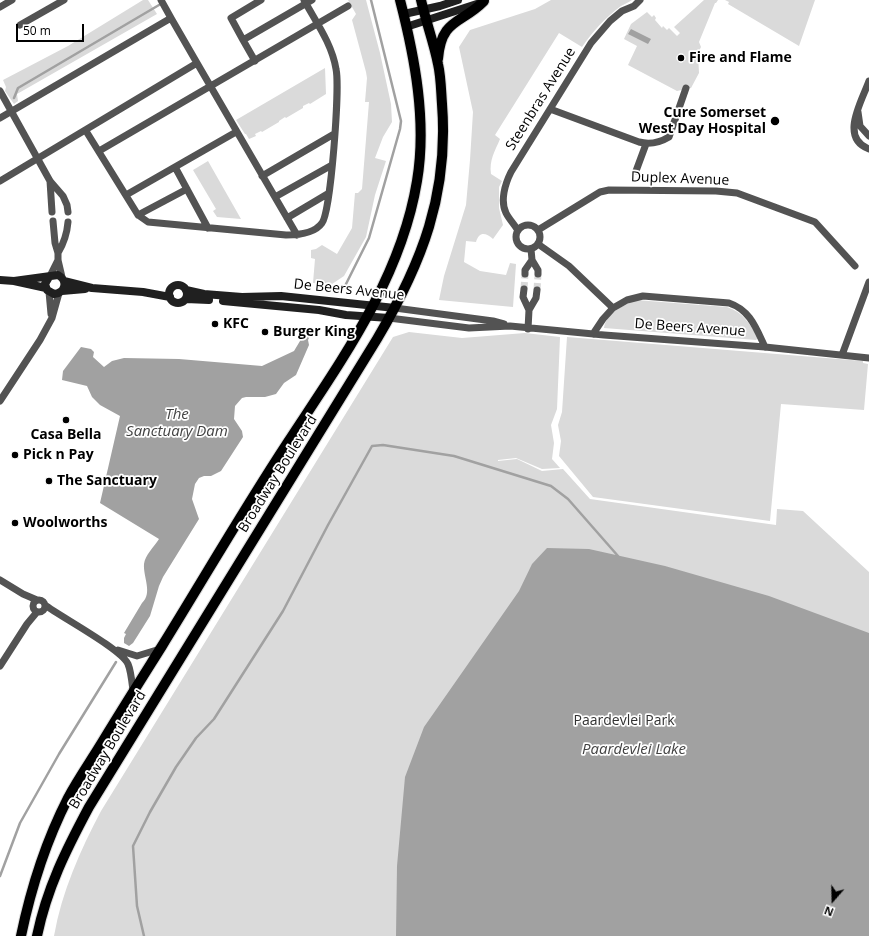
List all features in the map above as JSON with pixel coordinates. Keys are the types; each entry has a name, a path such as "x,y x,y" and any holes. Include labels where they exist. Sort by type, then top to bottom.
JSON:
{"main road":[{"name":"Broadway Boulevard","path":"21,936 35,878 52,834 69,798 133,691 160,650 286,445 356,337 367,317 404,235 412,206 419,164 420,116 416,82 404,14 400,0"},
{"path":"438,64 442,40 450,26 456,20 477,9 486,1"},
{"name":"Broadway Boulevard","path":"37,936 51,884 89,806 389,318 416,266 433,214 439,189 443,156 443,122 438,64 422,5"}],"street":[{"path":"0,7 12,0"},
{"path":"20,25 52,3 64,0"},
{"path":"161,0 236,132 297,235"},
{"path":"255,61 231,18 262,0"},
{"path":"404,14 422,5 458,0"},
{"name":"Steenbras Avenue","path":"518,229 506,213 504,198 506,184 511,172 591,43 622,11 634,6 640,0"},
{"path":"86,131 138,215 148,222 286,235 297,235 320,226 324,221 329,193 338,88 333,55 308,1 243,40"},
{"path":"406,27 486,1"},
{"path":"99,151 348,6"},
{"path":"0,118 171,18"},
{"path":"0,181 86,131 197,63"},
{"path":"869,81 853,125 854,134 862,145 869,149"},
{"path":"550,109 638,142 646,144 660,142 669,136 686,88"},
{"path":"0,91 50,181 63,196 68,205 68,212"},
{"path":"858,110 858,121 860,126 869,136"},
{"path":"126,195 236,132"},
{"path":"262,176 334,134"},
{"path":"636,171 646,144"},
{"path":"275,198 332,165"},
{"path":"175,167 208,228"},
{"path":"50,181 52,212"},
{"path":"138,215 187,189"},
{"name":"Duplex Avenue","path":"538,230 600,192 609,190 716,191 737,194 815,222 856,266"},
{"path":"287,218 329,193"},
{"path":"0,401 40,340 52,318 65,285 55,243 53,222"},
{"path":"52,318 46,281 63,245 68,222"},
{"path":"528,224 532,225 538,230 540,237 538,244 531,249 525,249 518,245 515,237 518,229 528,224"},
{"path":"538,244 569,266 613,308"},
{"path":"531,249 532,260 538,270 538,274"},
{"path":"525,274 525,270 532,260"},
{"path":"14,281 55,274 63,279 92,288"},
{"path":"0,280 14,281 48,290 54,294 92,288 143,292 170,297 177,303 186,299 187,294 186,290 179,286 143,292"},
{"path":"842,355 869,282"},
{"path":"170,297 172,288"},
{"path":"524,289 523,297 529,310"},
{"name":"De Beers Avenue","path":"186,290 204,294 242,297 281,296 372,305 493,321 528,329 765,347 869,358"},
{"path":"528,329 529,310 536,298 537,290"},
{"path":"593,334 603,319 613,308 627,300 643,296 729,303 740,308 750,316 765,347"},
{"name":"De Beers Avenue","path":"186,299 319,310 346,315 389,318 469,328 510,326"},
{"path":"0,580 23,594 38,607 58,615 112,648 124,658 128,664 133,691"},
{"path":"0,666 38,607"},
{"path":"112,648 137,656 160,650"}],"green space":[{"path":"143,0 148,0 157,14 17,94 18,101 14,104 5,91 6,87 3,80 68,46"},
{"path":"348,0 366,0 380,53 391,104 392,122 383,137 375,158 386,161 375,195 366,237 344,276 332,284 313,283 315,259 311,258 311,250 322,245 337,254 352,228 355,193 358,193 362,189 369,102 365,102 367,78 352,20 356,14"},
{"path":"551,0 632,0 621,6 605,20 582,47 559,33 495,135 500,139 494,152 491,174 502,181 499,187 499,208 503,225 493,239 483,234 479,236 476,242 466,241 464,262 480,271 506,275 510,263 516,264 513,307 439,300 444,276 466,205 470,160 473,112 459,47 470,30 535,9"},
{"path":"704,0 718,0 715,3 699,42 701,47 698,53 699,73 691,88 677,91 628,65 637,46 624,39 631,24 647,12 652,17 654,15 656,18 655,20 662,28 663,26 667,30 669,28 677,36 680,33 674,27"},
{"path":"725,0 815,0 799,46 728,4 729,2"},
{"path":"325,68 326,94 310,104 309,103 303,106 303,108 286,118 285,117 262,132 261,131 255,134 256,136 249,139 236,120"},
{"path":"208,161 241,219 217,217 213,211 216,209 193,170"},
{"path":"636,300 727,307 742,315 758,338 756,340 604,328 608,318 616,310"},
{"name":"Paardevlei Park","path":"409,332 462,338 525,333 560,337 557,409 551,425 554,443 552,459 560,468 542,469 516,458 498,461 517,459 542,471 563,469 590,499 776,525 777,509 803,511 869,572 869,936 54,936 57,919 67,887 86,841 101,811 393,337"},
{"path":"567,337 863,361 863,363 868,364 864,410 781,404 770,521 593,497 559,456 561,441 558,425 562,412"}],"water":[{"path":"631,29 651,39 648,44 628,34"},
{"name":"The Sanctuary Dam","path":"308,334 310,336 308,340 309,345 296,375 284,383 276,394 265,397 242,398 235,406 234,419 242,431 243,437 221,471 211,476 199,478 195,484 192,499 199,519 163,577 150,616 133,643 129,646 124,643 126,634 124,633 147,595 144,564 148,554 159,539 100,503 120,416 100,405 92,397 87,386 62,380 63,371 81,347 91,349 94,352 93,357 104,367 112,361 124,358 179,359 262,366 294,351 303,336"},
{"name":"Paardevlei Lake","path":"547,548 589,549 665,566 769,596 869,633 869,936 396,936 397,866 405,777 424,727 519,591 532,564"}],"waterway":[{"path":"345,286 369,238 401,121 371,0"},
{"path":"14,98 18,88 159,5"},
{"path":"144,936 137,906 133,846 150,812 176,767 196,738 214,719 283,611 328,525 372,446 383,445 454,456 551,486 568,499 618,556"},
{"path":"0,876 20,823 59,754 116,662"}],"tunnel":[{"path":"524,289 525,274"},
{"path":"537,290 538,274"}],"place":[{"name":"Fire and Flame","path":"681,58"},
{"name":"Cure Somerset West Day Hospital","path":"775,121"},
{"name":"KFC","path":"215,324"},
{"name":"Burger King","path":"265,332"},
{"name":"Casa Bella","path":"66,420"},
{"name":"Pick n Pay","path":"15,455"},
{"name":"The Sanctuary","path":"49,481"},
{"name":"Woolworths","path":"15,523"}]}
